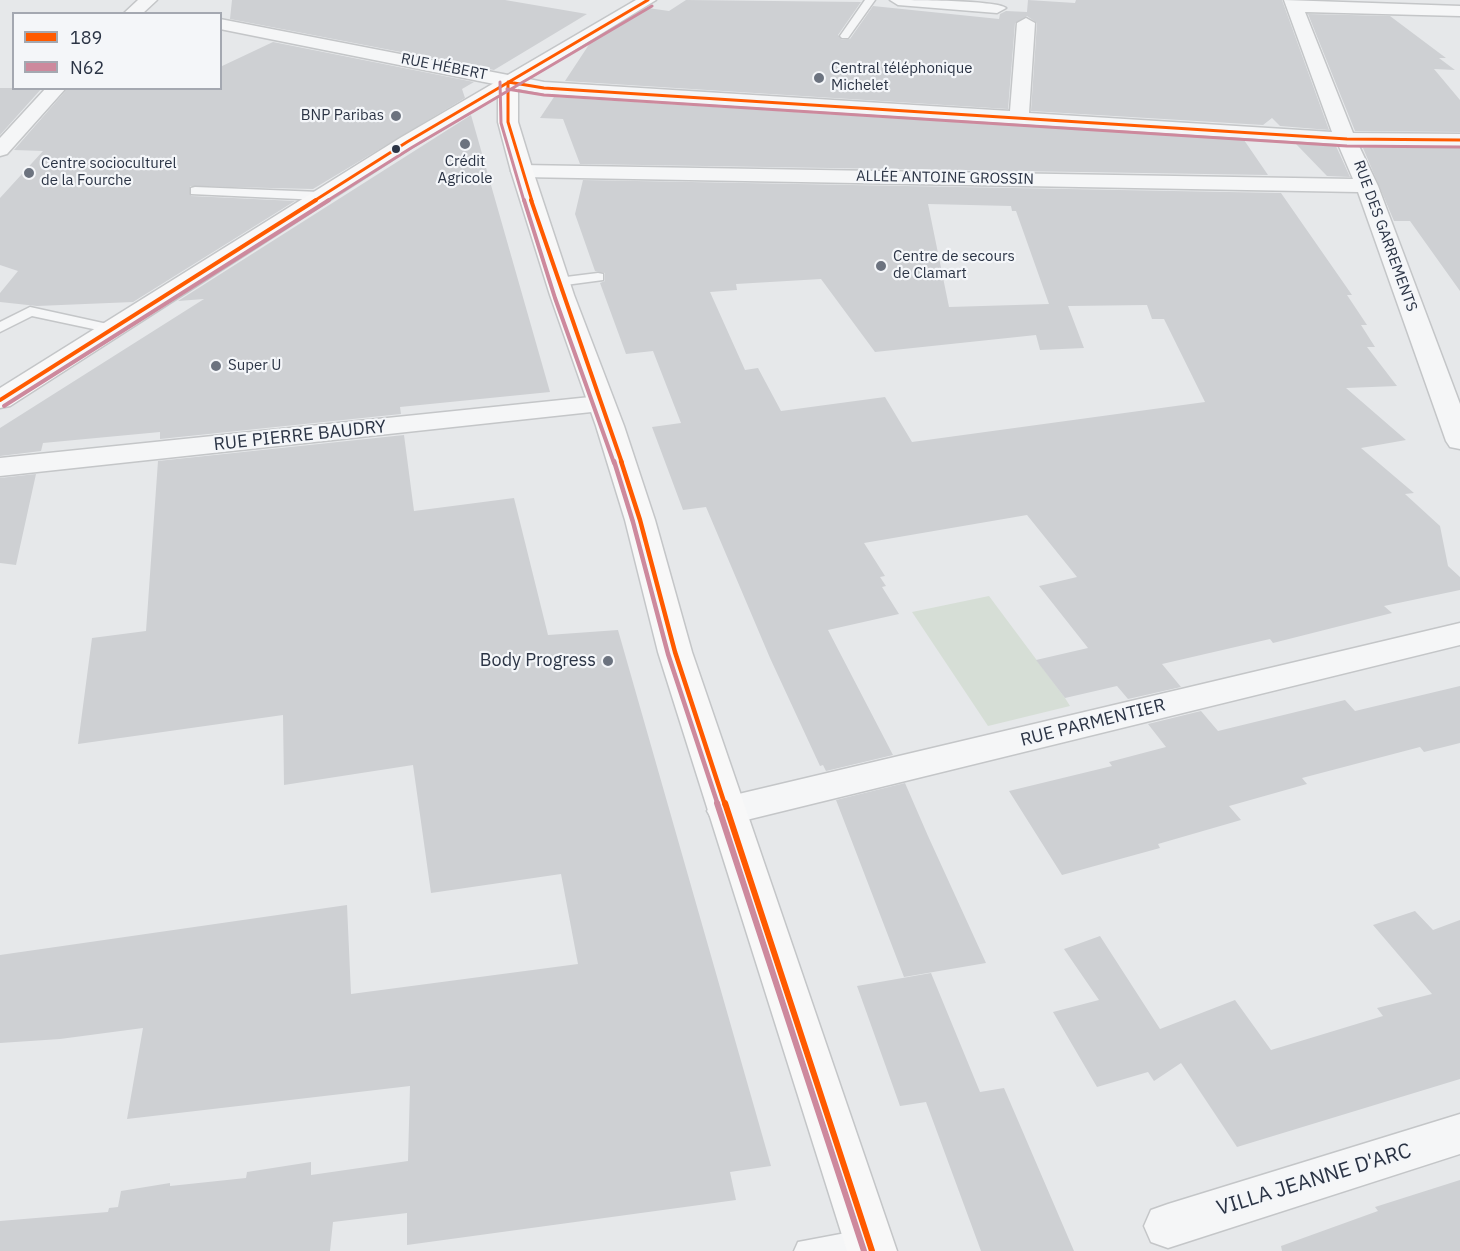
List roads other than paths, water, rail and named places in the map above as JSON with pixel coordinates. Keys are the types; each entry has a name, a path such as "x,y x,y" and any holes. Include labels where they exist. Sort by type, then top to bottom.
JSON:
{"street":[{"path":"132,12 149,0"},
{"path":"4,393 112,329 320,196 648,0"},
{"path":"898,0 997,8"},
{"path":"1293,4 1460,11"},
{"name":"RUE DES GARREMENTS","path":"1293,4 1367,186 1460,441"},
{"path":"1019,118 1026,23"},
{"name":"RUE HÉBERT","path":"222,24 544,88 1347,139 1460,140"},
{"path":"508,82 508,122 522,171 640,520 675,652 871,1246"},
{"path":"0,150 55,90"},
{"name":"ALLÉE ANTOINE GROSSIN","path":"522,171 1367,186"},
{"name":"RUE PIERRE BAUDRY","path":"0,467 600,404"},
{"name":"RUE PARMENTIER","path":"726,811 1460,634"},
{"name":"VILLA JEANNE D'ARC","path":"1168,1226 1460,1134"}],"lane":[{"path":"845,36 870,0"},
{"path":"195,191 320,196"},
{"path":"558,282 598,277"},
{"path":"0,328 30,311 112,329"},
{"path":"0,458 33,457 53,461"},
{"path":"807,1251 871,1246"}],"place":[{"name":"Central téléphonique Michelet","path":"819,78"},
{"name":"BNP Paribas","path":"396,116"},
{"name":"Crédit Agricole","path":"465,144"},
{"name":"Centre socioculturel de la Fourche","path":"29,173"},
{"name":"Centre de secours de Clamart","path":"881,266"},
{"name":"Super U","path":"216,366"},
{"name":"Body Progress","path":"608,661"}]}
